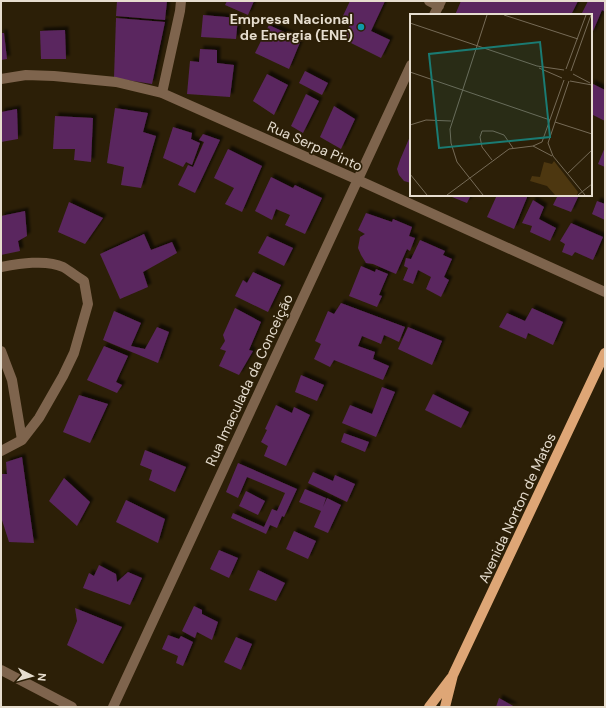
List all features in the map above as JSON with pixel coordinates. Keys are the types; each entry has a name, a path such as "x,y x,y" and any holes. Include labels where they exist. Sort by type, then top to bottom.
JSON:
{"main road":[{"name":"Avenida Norton de Matos","path":"445,707 454,675 605,353"},
{"name":"Avenida Norton de Matos","path":"429,707 454,675"}],"street":[{"path":"162,93 181,1"},
{"path":"429,1 438,7"},
{"name":"Rua Imaculada da Conceição","path":"113,707 410,67"},
{"name":"Rua Serpa Pinto","path":"1,79 26,75 54,76 116,82 162,93 605,292"},
{"path":"1,267 23,263 44,263 61,267 84,281 88,304 74,353 63,376 39,418 22,440 1,451"},
{"path":"1,351 12,380 22,440"},
{"path":"1,670 72,707"}],"building":[{"path":"117,1 167,1 165,20 116,16"},
{"path":"227,1 254,1 248,15 225,5"},
{"name":"Empresa Nacional de Energia (ENE)","path":"350,1 385,1 371,31 390,40 381,58 343,39 351,23 342,18"},
{"path":"461,1 578,1 572,14 455,14"},
{"path":"588,1 605,1 605,12 602,10 592,34 592,14 582,14"},
{"path":"203,15 238,18 236,39 201,37"},
{"path":"116,18 165,22 152,84 114,78"},
{"path":"269,25 301,40 289,69 255,53"},
{"path":"65,30 66,59 41,59 40,31"},
{"path":"1,33 4,33 7,59 1,60"},
{"path":"200,49 217,50 217,63 234,65 230,97 187,94 190,61 199,62"},
{"path":"305,71 328,83 322,95 299,83"},
{"path":"267,74 288,85 274,115 253,101"},
{"path":"592,84 605,90 605,121 592,114"},
{"path":"306,94 319,101 303,133 291,126"},
{"path":"334,106 355,119 341,149 320,137"},
{"path":"115,108 148,113 143,132 156,136 141,188 121,185 124,167 107,163"},
{"path":"17,109 18,139 1,142 1,112"},
{"path":"55,116 93,118 91,162 74,160 75,149 53,149"},
{"path":"173,127 192,133 191,139 200,143 192,165 186,162 183,167 163,158"},
{"path":"203,134 220,140 195,193 178,185 188,165 193,167 204,142 199,140"},
{"path":"410,136 410,183 404,181 399,175 397,169"},
{"path":"605,147 605,167 598,164"},
{"path":"228,149 262,166 242,212 225,204 234,188 214,178"},
{"path":"271,177 293,188 295,185 322,198 305,234 285,225 290,215 276,209 272,220 255,211"},
{"path":"452,196 470,196 467,203"},
{"path":"497,196 528,196 514,229 487,217"},
{"path":"555,196 579,196 571,212 553,205 557,197"},
{"path":"533,200 544,207 539,219 556,228 550,241 530,232 532,226 522,223"},
{"path":"597,201 605,204 605,220 592,214"},
{"path":"69,202 103,218 85,244 58,232"},
{"path":"25,211 27,236 18,241 20,251 1,255 1,216"},
{"path":"366,213 392,222 393,219 412,227 409,236 415,238 410,251 407,249 396,274 373,264 366,263 361,255 358,248 360,237 365,234 358,230"},
{"path":"571,223 603,237 593,260 575,252 572,256 562,252 565,244 560,241"},
{"path":"144,234 151,250 172,242 177,253 143,272 148,287 120,299 100,254"},
{"path":"267,236 293,248 284,266 258,253"},
{"path":"420,240 445,251 443,255 452,259 444,277 449,280 441,297 426,289 431,277 418,270 413,284 403,280 408,268 404,266 406,258 411,259"},
{"path":"361,266 375,272 376,269 388,274 379,295 382,296 377,307 349,296"},
{"path":"253,272 281,285 268,312 235,296 243,280 247,283"},
{"path":"341,303 405,327 399,342 384,335 381,344 362,336 358,346 375,352 373,359 389,366 383,380 334,360 330,367 314,359 321,344 315,341 328,311 334,314"},
{"path":"235,308 261,322 249,350 253,351 239,375 219,366 226,351 220,349 225,341 223,335"},
{"path":"532,308 563,322 553,345 528,333 526,339 499,327 507,313 525,321"},
{"path":"114,311 141,323 131,346 145,349 157,327 169,332 158,363 103,340"},
{"path":"408,327 442,341 432,365 398,349"},
{"path":"104,346 128,356 116,382 122,385 117,393 87,380"},
{"path":"301,375 324,385 317,401 295,392"},
{"path":"382,387 395,392 376,437 342,423 350,405 372,414"},
{"path":"433,394 469,412 461,428 425,410"},
{"path":"79,395 108,404 90,443 63,432"},
{"path":"276,405 292,413 294,407 310,415 286,466 264,456 268,446 261,442"},
{"path":"344,433 369,442 365,452 341,442"},
{"path":"145,450 186,467 175,492 149,480 152,470 140,465"},
{"path":"22,457 34,543 9,542 1,517 1,474 7,474 6,462"},
{"path":"238,463 297,489 284,517 282,516 277,528 270,525 266,534 231,518 233,513 264,527 272,509 277,511 285,493 247,477 238,498 226,492"},
{"path":"313,472 333,481 335,475 355,484 347,502 308,483"},
{"path":"64,478 90,502 77,526 49,501"},
{"path":"305,489 326,498 323,507 327,498 341,505 328,533 314,527 321,511 299,502"},
{"path":"246,491 265,501 258,515 239,506"},
{"path":"126,500 165,519 158,543 116,522"},
{"path":"294,531 316,541 308,559 286,549"},
{"path":"219,550 238,558 229,578 210,569"},
{"path":"99,565 116,574 117,582 128,572 142,578 130,605 83,588 89,573 94,576"},
{"path":"258,570 285,583 276,601 249,590"},
{"path":"194,606 202,610 202,614 218,622 212,640 197,632 195,638 182,631"},
{"path":"75,608 122,627 103,664 67,645 77,621"},
{"path":"168,635 179,639 181,636 193,642 183,666 176,663 178,656 162,649"},
{"path":"236,637 252,644 241,670 224,662"},
{"path":"499,698 515,707 496,707"}],"place":[{"name":"Empresa Nacional de Energia (ENE)","path":"361,27"}]}
